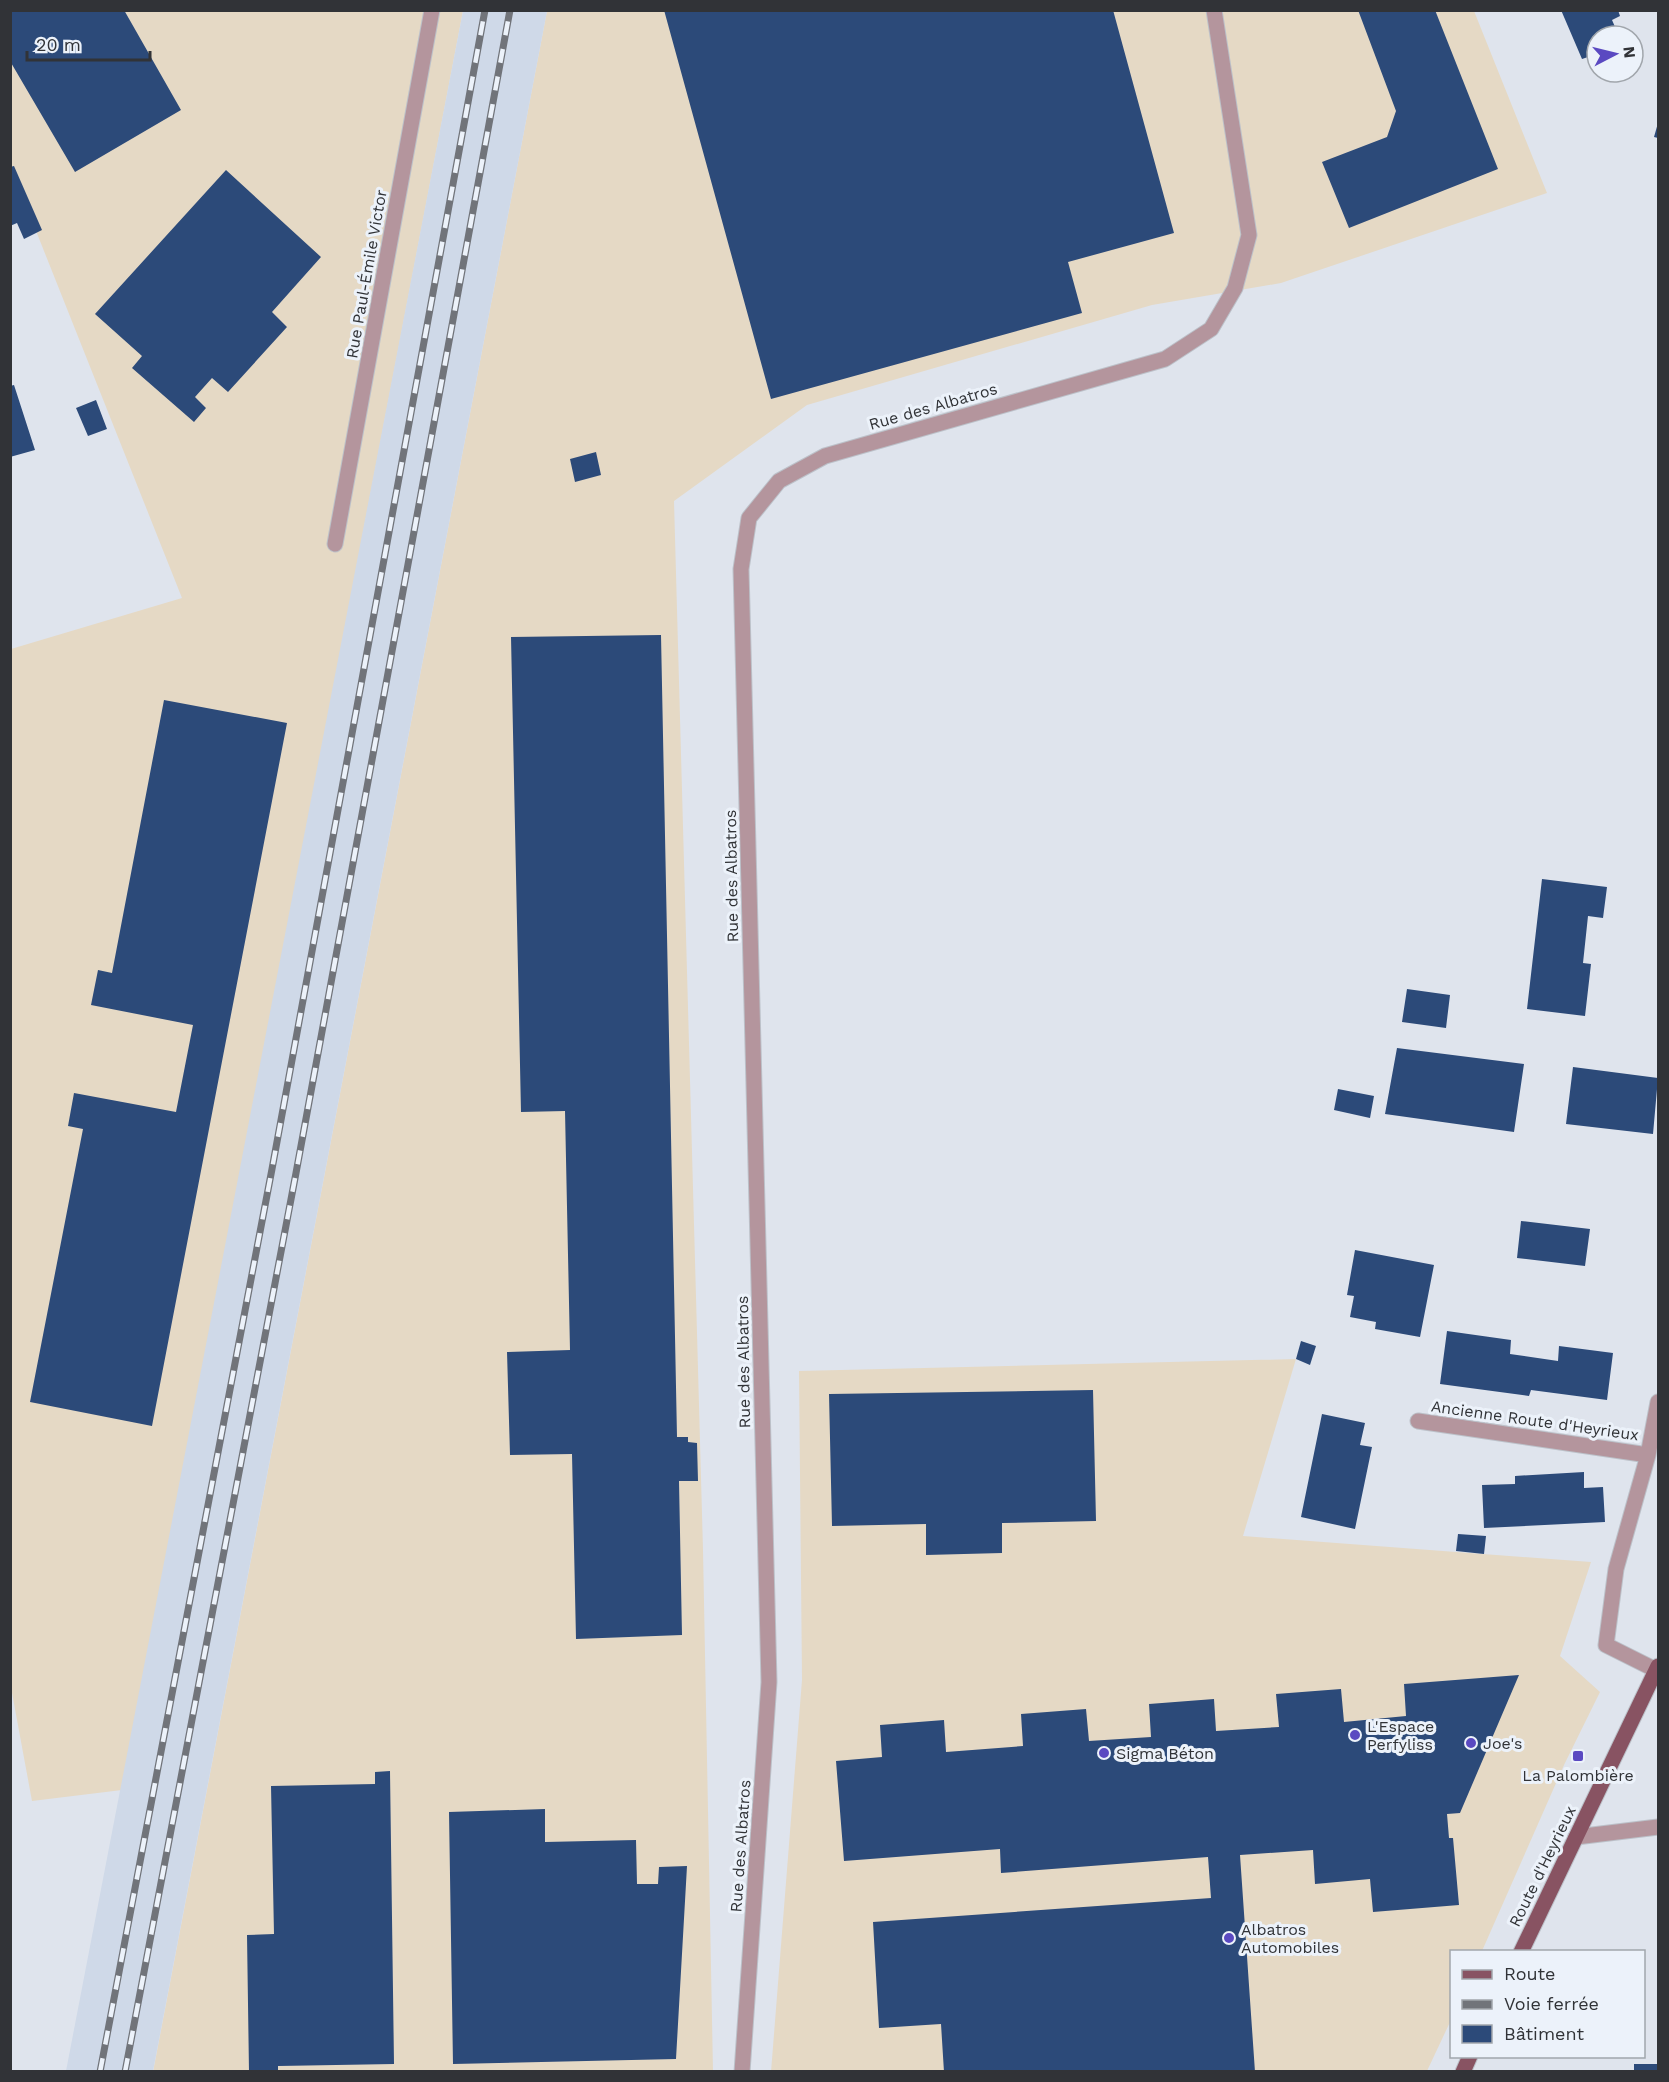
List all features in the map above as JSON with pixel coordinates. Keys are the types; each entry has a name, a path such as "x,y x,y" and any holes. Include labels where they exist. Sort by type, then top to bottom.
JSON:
{"main road":[{"name":"Route d'Heyrieux","path":"1522,1950 1657,1668"},
{"path":"1463,2072 1469,2058"}],"street":[{"name":"Rue Paul-Émile Victor","path":"335,544 432,10"},
{"name":"Rue des Albatros","path":"742,2072 769,1682 741,569 749,518 778,481 825,456 1166,359 1211,329 1235,288 1249,235 1214,10"},
{"name":"Ancienne Route d'Heyrieux","path":"1657,1668 1606,1645 1616,1569 1648,1455 1659,1402"},
{"name":"Ancienne Route d'Heyrieux","path":"1418,1421 1648,1455"},
{"path":"1576,1837 1659,1827"}],"shaded area":[{"path":"11,11 463,11 122,1790 32,1801 10,1682 11,649 182,598 11,168"},
{"path":"463,11 547,11 153,2071 66,2071"},
{"path":"547,11 1474,11 1547,193 1281,283 1152,305 807,405 674,501 703,1550 713,2071 153,2072"},
{"path":"1296,1359 1243,1536 1591,1562 1560,1656 1600,1692 1564,1765 1482,1950 1450,1950 1450,2022 1427,2071 771,2072 802,1680 799,1371"}],"building":[{"path":"10,10 124,10 181,110 75,172 10,61"},
{"path":"664,10 1113,10 1174,233 1068,262 1082,313 771,399"},
{"path":"1358,10 1435,10 1498,169 1349,228 1322,162 1387,137 1396,111"},
{"path":"1561,10 1618,10 1620,16 1612,20 1614,24 1585,24 1585,58 1582,59"},
{"path":"1658,123 1658,138 1654,137"},
{"path":"14,166 42,230 24,239 17,223 10,226 10,167"},
{"path":"226,170 321,257 272,312 287,327 228,392 212,378 195,397 206,408 194,422 132,368 142,356 95,314"},
{"path":"14,385 35,450 10,457 10,386"},
{"path":"96,400 107,429 88,436 76,408"},
{"path":"596,452 601,475 575,482 570,459"},
{"path":"661,635 677,1437 688,1437 688,1442 697,1443 698,1481 679,1481 682,1635 576,1639 572,1454 510,1455 507,1352 570,1350 565,1111 521,1112 511,637"},
{"path":"164,700 287,723 152,1426 30,1402 83,1129 68,1126 74,1093 176,1112 193,1025 91,1005 98,970 112,973"},
{"path":"1542,879 1607,887 1603,918 1588,916 1583,963 1591,964 1585,1016 1527,1009"},
{"path":"1407,989 1450,995 1446,1028 1402,1022"},
{"path":"1397,1048 1524,1064 1514,1132 1385,1114"},
{"path":"1573,1067 1658,1078 1653,1134 1566,1124"},
{"path":"1338,1089 1374,1096 1370,1118 1334,1110"},
{"path":"1521,1221 1590,1229 1585,1266 1517,1258"},
{"path":"1355,1250 1434,1265 1420,1337 1375,1329 1376,1322 1350,1317 1354,1296 1347,1295"},
{"path":"1447,1331 1511,1340 1510,1354 1558,1361 1559,1346 1613,1353 1607,1400 1531,1390 1529,1396 1440,1384"},
{"path":"1301,1341 1316,1346 1310,1365 1296,1359"},
{"path":"1093,1390 1096,1521 1002,1523 1002,1553 926,1555 926,1524 832,1526 829,1394"},
{"path":"1322,1414 1365,1423 1360,1445 1372,1447 1355,1529 1301,1517"},
{"path":"1584,1472 1584,1488 1603,1487 1605,1522 1484,1528 1482,1485 1515,1484 1515,1476"},
{"path":"1458,1534 1486,1536 1484,1554 1456,1551"},
{"path":"1519,1675 1460,1813 1447,1814 1449,1838 1453,1838 1459,1905 1373,1912 1370,1879 1315,1884 1313,1850 1240,1855 1255,2072 944,2072 941,2024 879,2028 873,1922 1211,1898 1208,1857 1001,1873 1000,1849 844,1861 836,1761 882,1757 880,1725 944,1720 946,1752 1023,1746 1021,1714 1086,1709 1089,1741 1151,1737 1149,1704 1214,1699 1216,1731 1279,1727 1276,1694 1341,1689 1344,1722 1406,1716 1404,1684"},
{"path":"390,1771 394,2064 278,2066 278,2072 249,2072 247,1935 274,1934 271,1786 375,1784 375,1772"},
{"path":"545,1809 545,1842 636,1840 637,1884 658,1884 659,1867 687,1866 676,2059 453,2064 449,1812"},
{"path":"1634,2064 1658,2064 1658,2072 1634,2072"}],"railway":[{"path":"100,2072 272,1169 485,10"},
{"path":"125,2072 296,1173 510,10"}],"place":[{"name":"L'Espace Perfyliss","path":"1355,1735"},
{"name":"Joe's","path":"1471,1743"},
{"name":"Sigma Béton","path":"1104,1753"},
{"name":"La Palombière","path":"1578,1756"},
{"name":"Albatros Automobiles","path":"1229,1938"}]}
